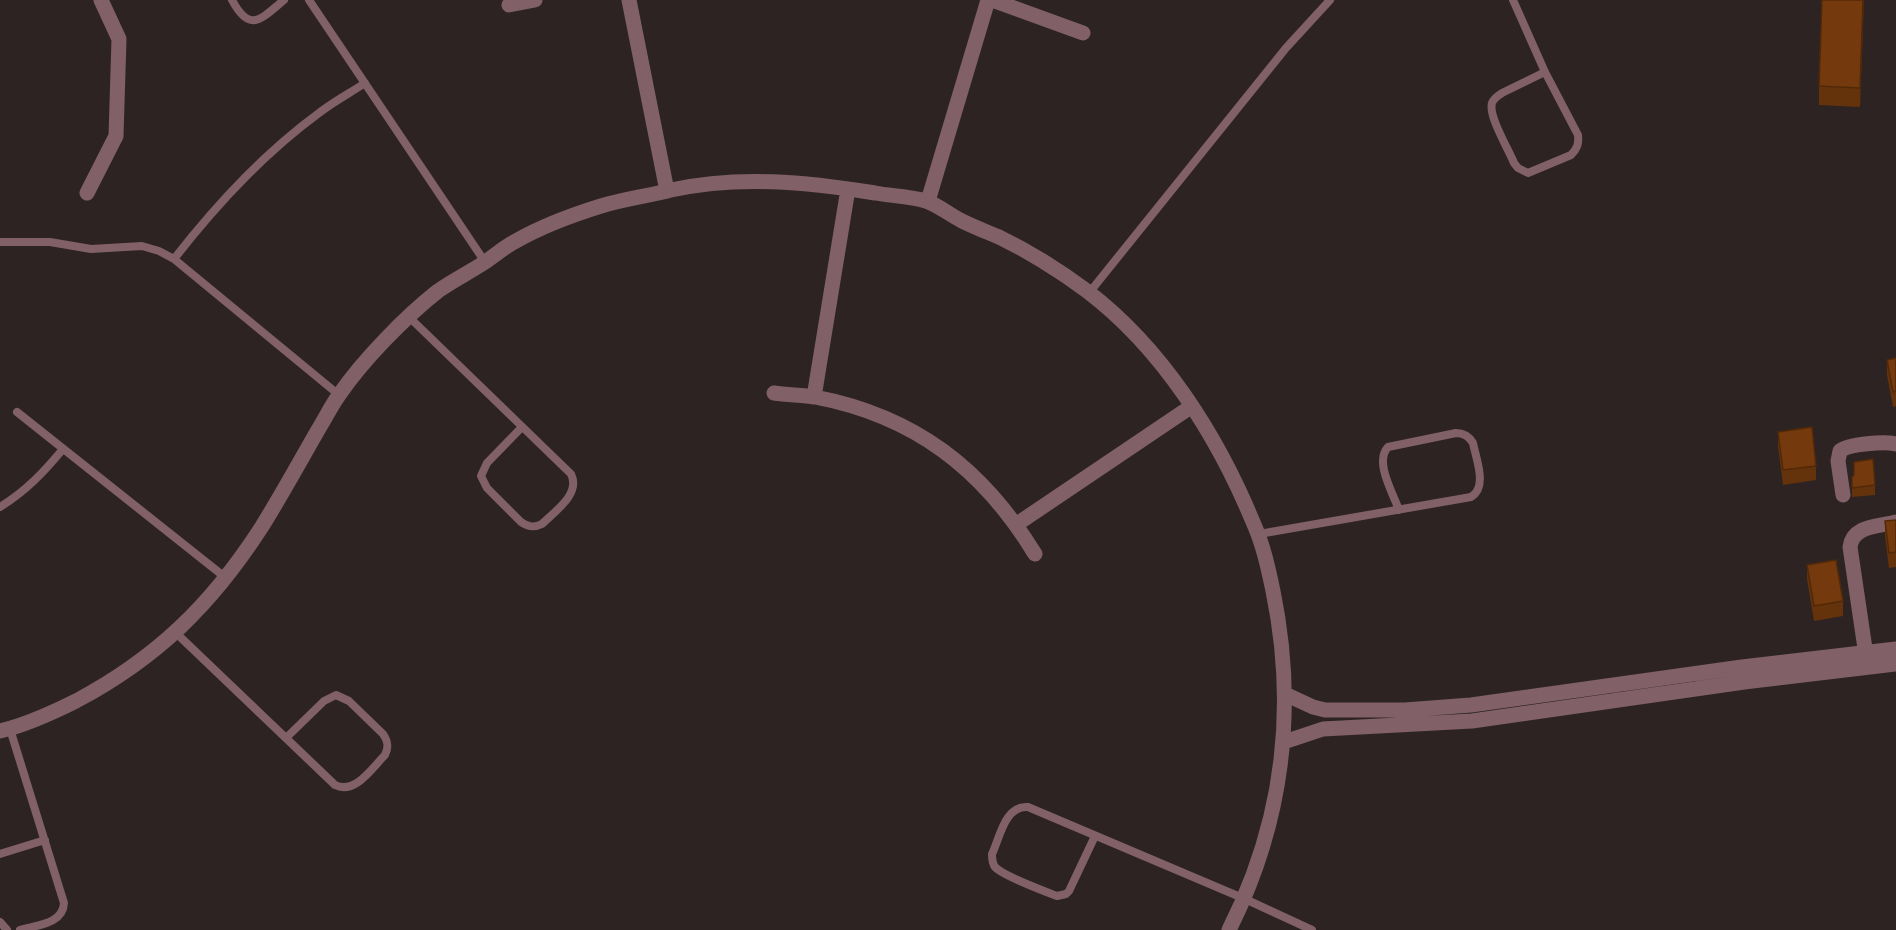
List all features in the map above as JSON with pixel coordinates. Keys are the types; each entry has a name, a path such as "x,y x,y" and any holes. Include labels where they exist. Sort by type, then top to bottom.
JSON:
{"street":[{"path":"87,193 116,136 119,39 101,0"},
{"path":"509,5 535,0"},
{"path":"629,0 667,191"},
{"path":"928,201 990,0 1083,33"},
{"path":"5,730 55,712 98,689 139,663 176,633 226,578 266,520 339,395 374,353 439,290 513,242 603,205 699,184 749,180 799,183 928,201 1048,265 1089,293 1127,327 1161,365 1192,406 1218,447 1240,490 1258,534 1278,614 1285,694 1284,742 1263,848 1245,898 1229,930"},
{"path":"814,397 848,189"},
{"path":"774,393 814,397 862,409 907,428 940,449 986,486 1017,524 1035,554"},
{"path":"1017,524 1192,406"},
{"path":"1843,495 1838,461 1840,452 1849,447 1887,442 1896,444"},
{"path":"1866,660 1850,547 1851,540 1860,530 1896,522"},
{"path":"1866,660 1896,648"},
{"path":"1284,742 1323,729 1373,718 1742,667 1866,660 1896,664"},
{"path":"1285,694 1312,707 1373,718"}],"lane":[{"path":"232,0 240,15 250,20 261,19 284,0"},
{"path":"309,0 485,262"},
{"path":"1089,293 1286,48 1330,0"},
{"path":"1514,0 1545,72 1578,135 1579,143 1571,155 1528,173 1514,163 1493,117 1492,103 1502,93 1545,72"},
{"path":"174,259 206,219 256,166 319,112 365,83"},
{"path":"0,242 50,242 91,249 142,246 159,251 174,259 339,395"},
{"path":"409,317 571,474 574,481 571,494 542,524 536,526 525,525 521,522 487,488 481,476 487,463 522,427"},
{"path":"17,412 226,578"},
{"path":"1258,534 1400,510 1471,497 1480,488 1480,481 1470,438 1461,433 1395,444 1384,452 1382,464 1400,510"},
{"path":"0,507 17,496 42,474 63,449"},
{"path":"176,633 335,785 342,788 356,785 385,755 387,750 383,734 349,701 336,695 324,701 286,738"},
{"path":"5,730 45,840 64,903 64,910 54,920 20,930"},
{"path":"1095,836 1069,891 1062,896 1057,896 1002,872 993,865 992,859 1009,815 1020,806 1028,807 1245,898 1312,930"},
{"path":"0,854 45,840"},
{"path":"0,922 8,930"}],"building":[{"path":"1822,0 1863,0 1860,88 1819,86"},
{"path":"1896,358 1896,391 1893,392 1887,360"},
{"path":"1812,427 1816,466 1783,470 1778,432"},
{"path":"1873,459 1875,485 1852,488 1854,462"},
{"path":"1896,520 1896,552 1889,553 1885,521"},
{"path":"1836,560 1843,601 1814,606 1807,565"}]}
